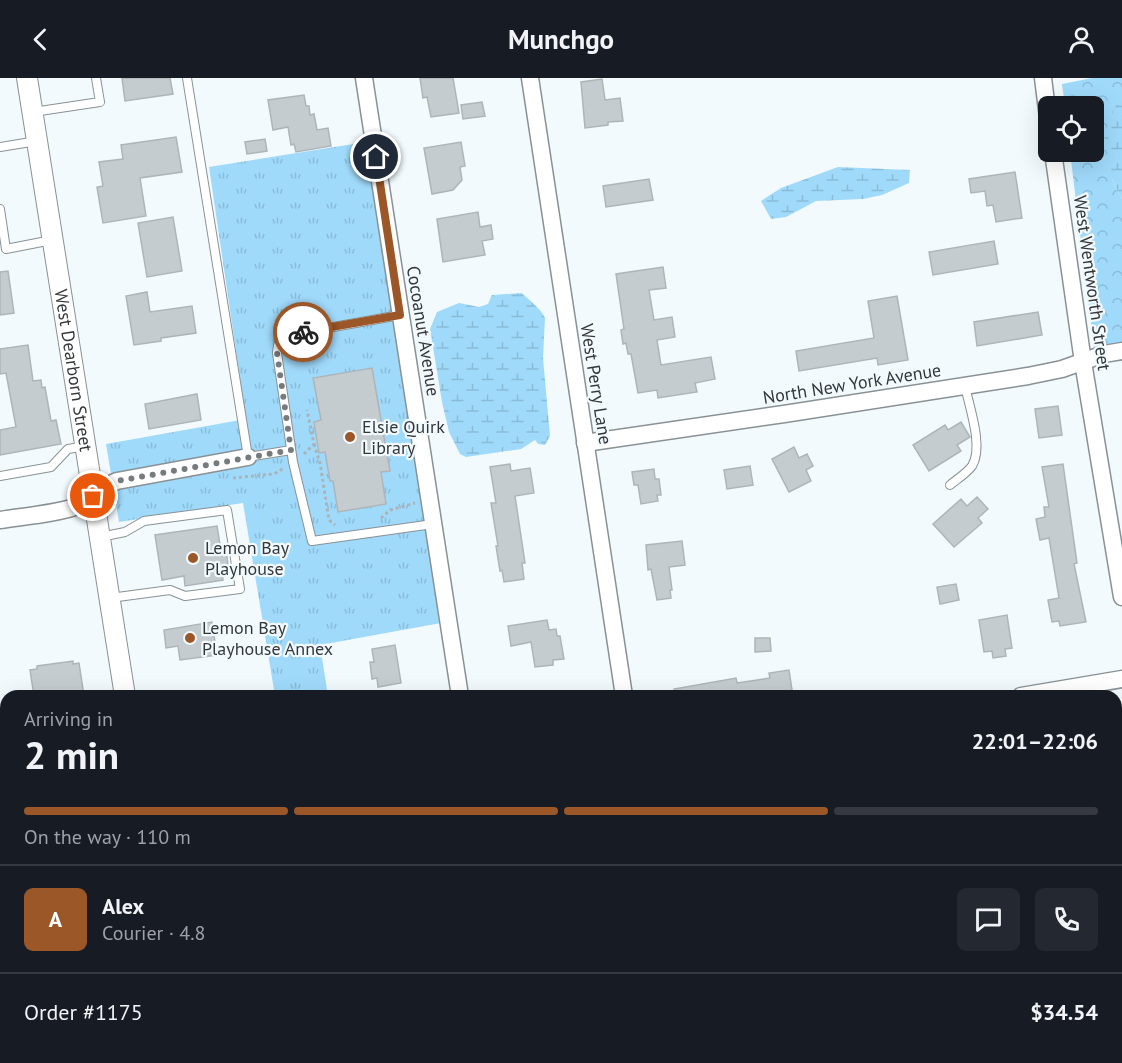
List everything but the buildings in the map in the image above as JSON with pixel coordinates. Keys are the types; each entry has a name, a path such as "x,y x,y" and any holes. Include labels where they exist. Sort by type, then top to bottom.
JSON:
{"street":[{"name":"West Dearborn Street","path":"27,78 124,690"},
{"name":"Cocoanut Avenue","path":"364,78 459,690"},
{"name":"West Perry Lane","path":"530,78 623,690"},
{"path":"1043,78 1045,96"},
{"name":"West Wentworth Street","path":"1054,162 1083,362 1122,597"},
{"name":"North New York Avenue","path":"585,443 1028,376 1122,351"},
{"path":"0,520 84,504 107,485 117,481 248,457"},
{"path":"1057,690 1122,679"}],"lane":[{"path":"33,112 100,102 96,78"},
{"path":"187,78 248,457 291,450"},
{"path":"0,147 37,141"},
{"path":"0,209 6,249 52,240"},
{"path":"400,315 300,333 289,336 278,345 277,353 291,450 312,541 433,524"},
{"path":"950,485 972,467 977,452 975,430 964,386"},
{"path":"0,476 51,467 68,448 86,446"},
{"path":"99,537 125,532 144,521 227,510 240,589 184,596 170,590 109,598"}],"path":[{"path":"314,444 320,463 329,520 337,527 342,527"},
{"path":"376,520 397,507 429,500"}],"green space":[{"path":"1092,78 1122,78 1122,105 1116,106 1112,179 1122,199 1122,352 1095,356 1071,162 1104,162 1104,96 1064,96 1062,84"},
{"path":"1116,105 1122,105 1122,199 1112,179 1104,135"},
{"path":"366,142 441,623 320,645 327,690 274,690 243,503 119,522 106,444 246,419 209,167"},
{"path":"838,167 910,170 909,183 882,195 863,199 816,201 786,217 771,219 761,201 781,188"},
{"path":"522,293 545,318 543,358 550,436 545,445 538,444 535,440 521,449 466,457 460,454 449,432 430,329 437,312 459,303 479,307 488,304 492,295"}],"way so far":[{"path":"93,496 107,485 117,481 291,450 277,353 278,345 282,340 303,332"}],"place":[{"name":"Elsie Quirk Library","path":"350,437"},
{"name":"Lemon Bay Playhouse","path":"193,558"},
{"name":"Lemon Bay Playhouse Annex","path":"190,638"}],"route":[{"path":"303,332 400,315 376,157"}]}
